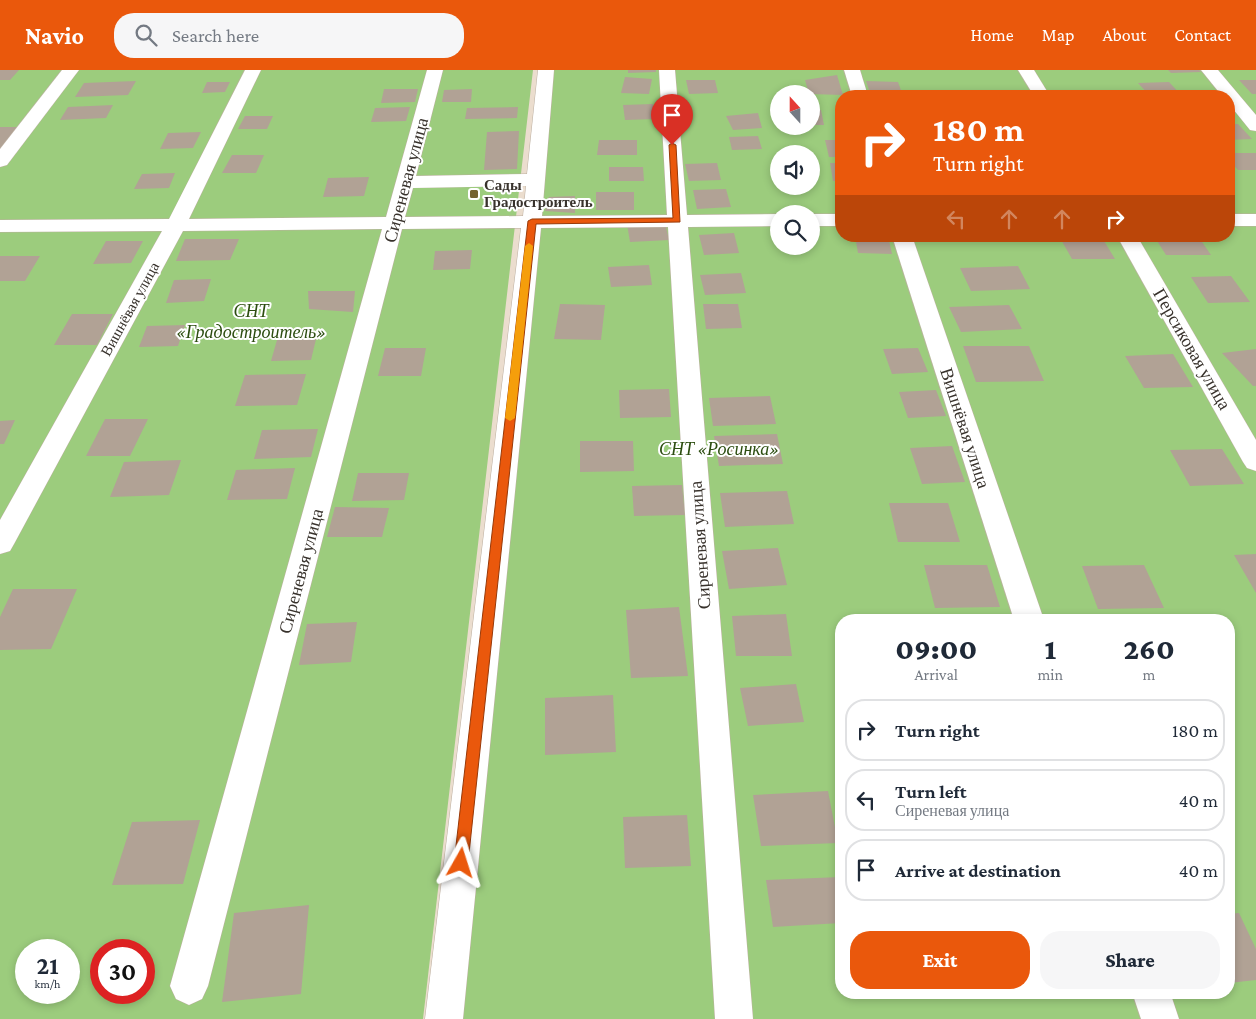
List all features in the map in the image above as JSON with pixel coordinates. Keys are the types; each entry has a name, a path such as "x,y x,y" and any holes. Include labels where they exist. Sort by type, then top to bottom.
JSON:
{"street":[{"path":"0,161 71,70"},
{"name":"Вишнёвая улица","path":"0,544 175,226 253,70"},
{"name":"Сиреневая улица","path":"188,986 435,70"},
{"path":"444,1019 532,221 546,70"},
{"name":"Сиреневая улица","path":"668,70 734,1019"},
{"path":"852,70 858,90"},
{"path":"1026,70 1038,90"},
{"path":"1209,70 1226,90"},
{"path":"1235,101 1256,126"},
{"path":"406,182 536,180"},
{"path":"0,226 770,220"},
{"path":"820,220 835,220"},
{"path":"1235,220 1256,220"},
{"name":"Вишнёвая улица","path":"904,242 1027,614"},
{"name":"Персиковая улица","path":"1130,242 1256,462"},
{"path":"1153,999 1160,1019"}],"green space":[{"name":"СНТ «Градостроитель»","path":"0,70 533,70 423,1019 0,1019"},
{"name":"СНТ «Росинка»","path":"546,70 1256,70 1256,1019 444,1019"}],"building":[{"path":"0,70 19,70 10,80 0,80"},
{"path":"628,70 656,70 656,72 628,73"},
{"path":"1168,70 1199,70 1201,72 1171,73"},
{"path":"837,75 842,90 835,90 835,95 820,94 820,85 806,85 805,80"},
{"path":"625,77 652,79 649,94 621,93"},
{"path":"686,80 715,80 718,93 689,94"},
{"path":"1239,80 1256,80 1256,94 1252,94"},
{"path":"136,81 128,95 75,97 84,83"},
{"path":"866,81 898,82 901,90 869,90"},
{"path":"207,82 230,82 225,92 202,93"},
{"path":"1169,82 1176,90 1144,90 1138,83"},
{"path":"384,89 418,89 415,102 381,103"},
{"path":"472,89 471,102 442,102 444,90"},
{"path":"653,104 655,119 625,120 623,105"},
{"path":"113,105 106,118 60,120 68,107"},
{"path":"410,107 406,121 371,122 375,108"},
{"path":"518,107 517,118 465,119 467,108"},
{"path":"820,110 821,110 824,125 820,125"},
{"path":"758,113 762,128 733,130 726,116"},
{"path":"245,116 273,116 267,129 238,129"},
{"path":"1235,124 1238,124 1252,139 1235,140"},
{"path":"0,127 19,127 0,150"},
{"path":"519,131 517,169 484,170 487,132"},
{"path":"201,132 193,148 160,149 168,133"},
{"path":"758,136 762,149 732,150 729,137"},
{"path":"599,140 637,140 637,155 597,155"},
{"path":"825,140 835,140 835,157 829,157"},
{"path":"1235,153 1256,153 1256,170 1238,170 1235,167"},
{"path":"232,155 264,155 256,173 222,173"},
{"path":"717,163 721,180 689,181 685,164"},
{"path":"830,163 835,163 835,181 833,181"},
{"path":"609,167 643,167 644,181 609,181"},
{"path":"175,173 169,188 134,189 142,174"},
{"path":"369,177 364,196 323,197 328,178"},
{"path":"726,189 731,207 697,209 693,190"},
{"path":"596,192 634,192 634,210 596,210"},
{"path":"575,196 575,213 545,211 549,197"},
{"path":"665,223 669,240 630,242 627,224"},
{"path":"734,233 739,253 704,255 699,235"},
{"path":"185,239 239,239 230,260 176,261"},
{"path":"106,241 143,241 131,263 93,264"},
{"path":"856,242 889,242 892,254 858,253"},
{"path":"1062,242 1105,242 1115,259 1072,259"},
{"path":"1158,242 1202,242 1211,255 1166,255"},
{"path":"472,250 470,269 433,270 435,251"},
{"path":"0,256 40,256 25,281 0,281"},
{"path":"649,265 652,285 611,287 608,267"},
{"path":"1018,266 1030,289 971,291 960,268"},
{"path":"741,273 746,293 705,295 700,275"},
{"path":"1231,276 1250,302 1208,303 1191,277"},
{"path":"211,279 204,301 166,303 174,280"},
{"path":"308,291 355,291 353,312 309,309"},
{"path":"560,304 605,305 601,340 554,339"},
{"path":"703,304 738,304 742,328 706,329"},
{"path":"1009,305 1022,329 961,332 949,307"},
{"path":"72,314 113,314 97,345 54,345"},
{"path":"185,325 178,346 139,347 147,326"},
{"path":"318,331 311,360 271,361 279,333"},
{"path":"963,346 1029,346 1044,381 976,382"},
{"path":"385,348 426,348 421,376 378,376"},
{"path":"918,348 928,372 892,374 883,349"},
{"path":"1256,349 1256,386 1253,386 1222,353"},
{"path":"1173,354 1193,387 1144,388 1125,356"},
{"path":"306,374 297,405 235,406 245,375"},
{"path":"669,389 671,417 620,418 619,390"},
{"path":"936,390 946,416 908,418 899,392"},
{"path":"770,396 776,424 713,426 709,398"},
{"path":"105,419 148,419 130,456 86,456"},
{"path":"15,420 4,444 0,444 0,421"},
{"path":"318,429 311,457 254,459 262,430"},
{"path":"777,434 783,464 719,466 714,436"},
{"path":"580,441 633,441 634,471 580,472"},
{"path":"952,446 965,482 922,484 910,448"},
{"path":"1222,449 1244,484 1190,486 1170,450"},
{"path":"181,460 169,495 110,497 124,462"},
{"path":"295,468 287,499 227,500 236,470"},
{"path":"358,473 409,473 404,500 352,501"},
{"path":"682,485 685,515 634,516 632,486"},
{"path":"787,491 794,524 725,527 720,493"},
{"path":"889,503 948,503 960,542 898,542"},
{"path":"335,507 389,508 382,537 327,537"},
{"path":"778,548 787,585 729,589 722,551"},
{"path":"1256,554 1256,593 1234,555"},
{"path":"924,565 987,565 1000,607 935,608"},
{"path":"1144,565 1164,608 1098,609 1082,566"},
{"path":"13,589 77,589 51,649 0,650 0,617"},
{"path":"679,607 688,676 631,678 626,610"},
{"path":"786,614 792,656 736,656 732,616"},
{"path":"357,622 351,662 299,665 307,624"},
{"path":"796,684 804,722 748,726 740,688"},
{"path":"613,695 616,752 545,755 545,698"},
{"path":"828,791 835,827 835,843 761,846 753,795"},
{"path":"687,815 691,866 625,868 623,817"},
{"path":"200,820 183,884 112,885 132,822"},
{"path":"835,877 835,923 773,927 766,880"},
{"path":"309,905 301,994 222,1002 234,913"},
{"path":"1235,913 1239,913 1256,949 1256,980 1235,982"}],"slow traffic":[{"path":"510,418 529,246"}],"place":[{"name":"Сады Градостроитель","path":"474,194"}],"route":[{"path":"461,863 532,221 677,220 672,145"}]}
